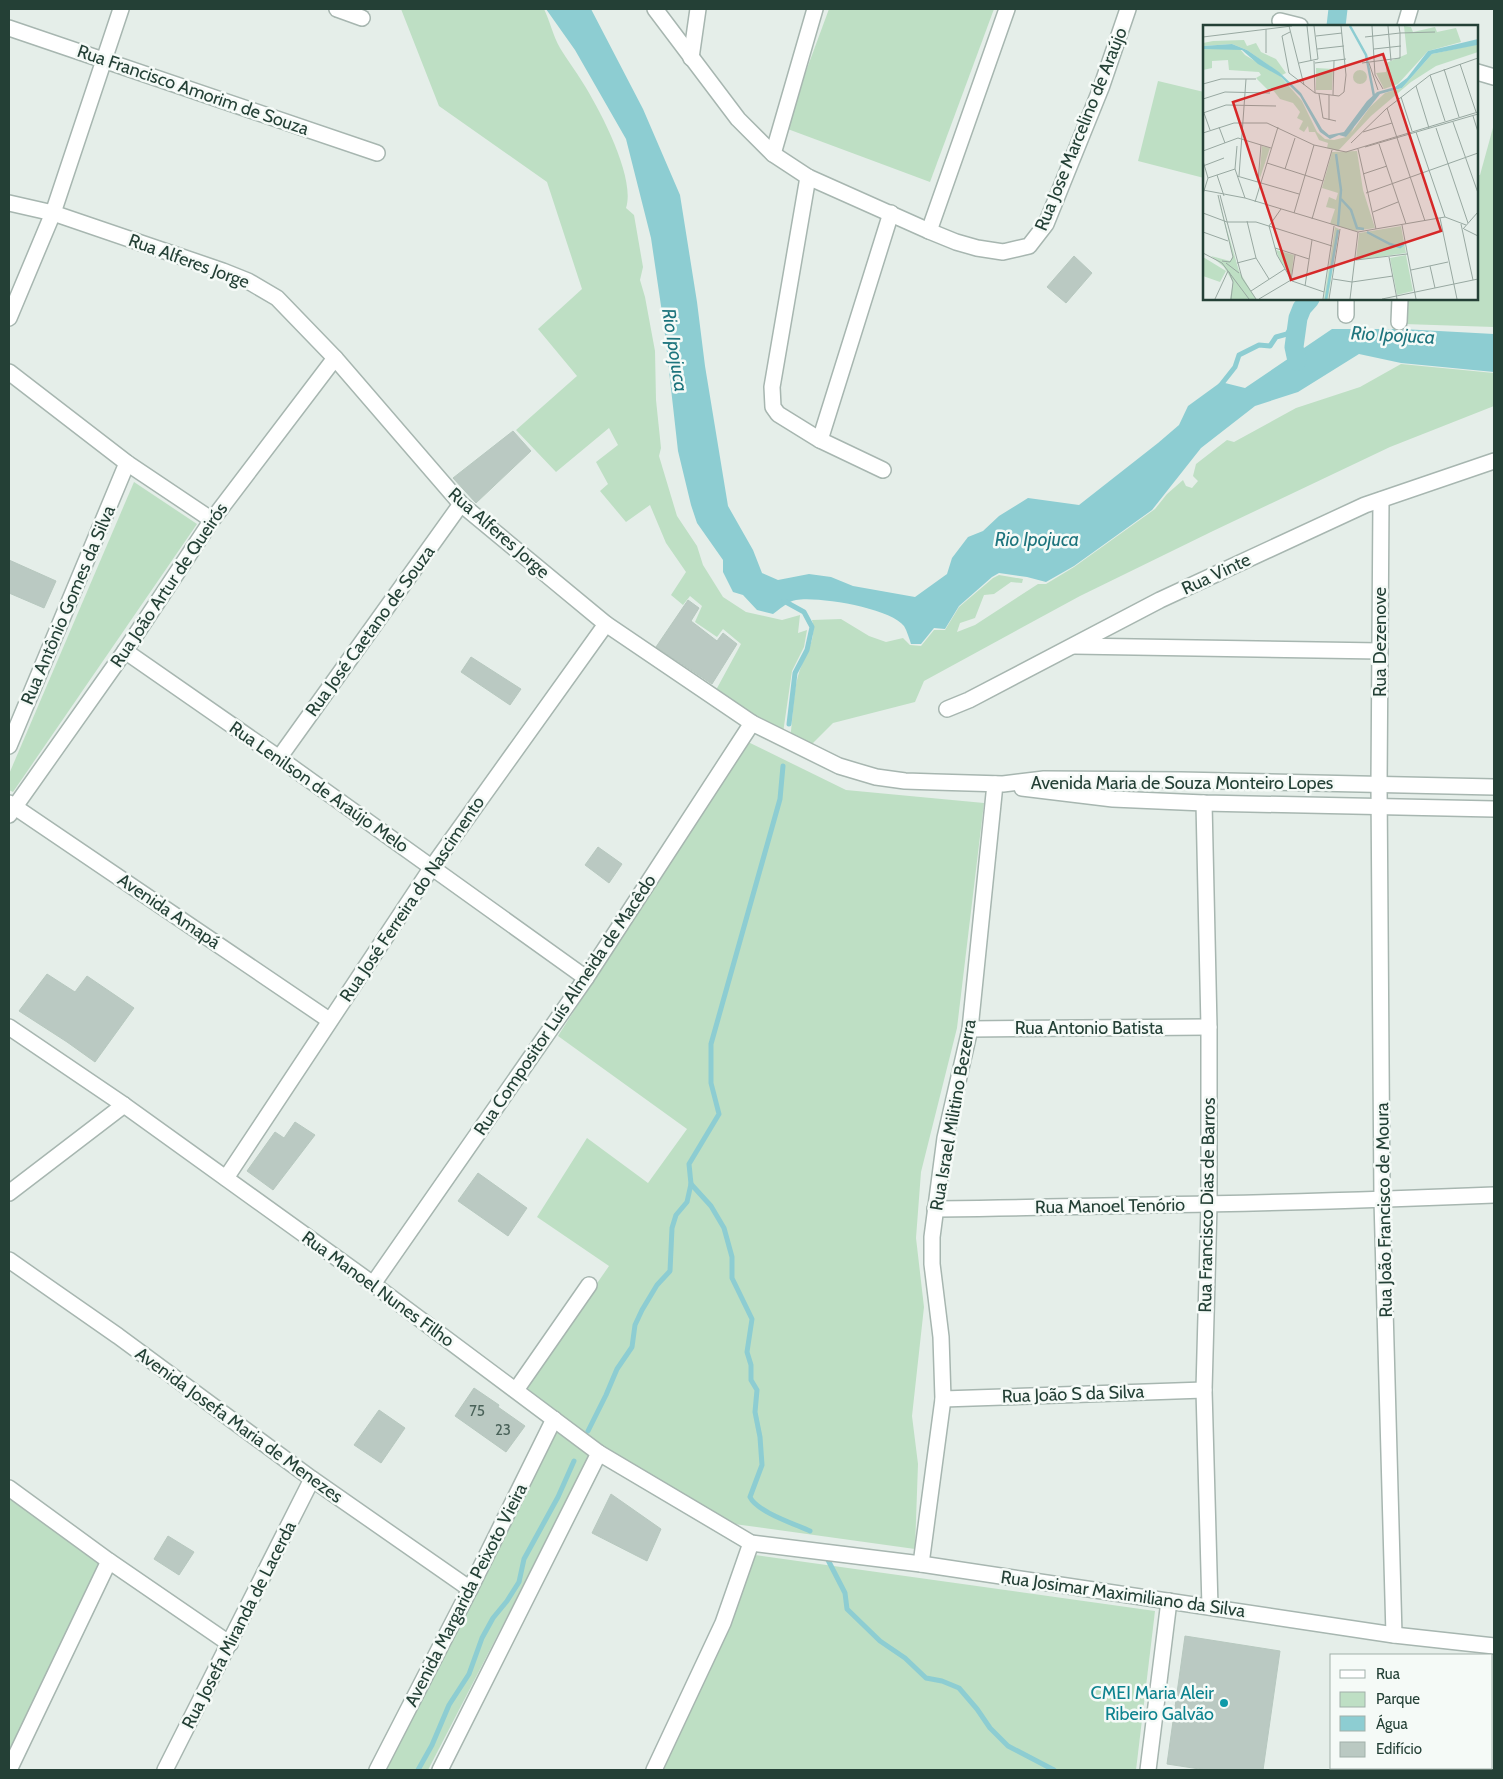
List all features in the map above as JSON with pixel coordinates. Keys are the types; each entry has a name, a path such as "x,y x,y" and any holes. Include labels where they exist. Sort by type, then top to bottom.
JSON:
{"street":[{"path":"9,318 53,212 121,9"},
{"path":"337,9 362,18"},
{"path":"655,9 738,119 773,154 808,176 929,231 1007,9"},
{"path":"691,58 698,9"},
{"path":"773,154 815,9"},
{"name":"Rua Jose Marcelino de Araújo","path":"929,231 956,242 992,251 1012,251 1028,246 1046,224 1101,88 1128,9"},
{"path":"1405,25 1410,9"},
{"path":"1280,21 1296,25"},
{"name":"Rua Francisco Amorim de Souza","path":"9,28 377,153"},
{"path":"1478,72 1494,77"},
{"path":"808,176 772,387 772,407 778,414 820,440 883,470"},
{"name":"Rua Alferes Jorge","path":"9,203 53,212 248,281 277,298 334,358 461,504 606,624 752,723 839,766 876,776 905,781 999,784"},
{"path":"820,440 891,213"},
{"path":"1346,300 1346,315"},
{"path":"1400,300 1400,322"},
{"name":"Rua João Artur de Queirós","path":"11,808 125,651 212,520 334,358"},
{"path":"9,372 127,463 212,520"},
{"name":"Rua Vinte","path":"947,709 969,700 1160,600 1365,505 1494,461"},
{"name":"Rua Antônio Gomes da Silva","path":"9,746 127,463"},
{"name":"Rua Dezenove","path":"1379,785 1381,500"},
{"name":"Rua José Caetano de Souza","path":"279,758 461,504"},
{"name":"Rua José Ferreira do Nascimento","path":"226,1178 432,867 606,624"},
{"path":"1072,646 1380,652"},
{"name":"Rua Lenilson de Araújo Melo","path":"125,651 279,758 586,978"},
{"name":"Rua Compositor Luís Almeida de Macêdo","path":"374,1284 586,978 752,723"},
{"name":"Avenida Maria de Souza Monteiro Lopes","path":"999,784 1044,779 1310,782 1494,787"},
{"name":"Avenida Maria de Souza Monteiro Lopes","path":"999,784 1113,799 1380,808 1494,809"},
{"name":"Rua Israel Militino Bezerra","path":"921,1564 943,1399 941,1337 932,1264 932,1237 945,1138 970,1029 999,784"},
{"name":"Rua João Francisco de Moura","path":"1379,785 1382,1200 1394,1635"},
{"name":"Rua Francisco Dias de Barros","path":"1204,803 1209,1027 1209,1205 1204,1390 1210,1607"},
{"name":"Avenida Amapá","path":"11,808 329,1020"},
{"name":"Rua Manoel Nunes Filho","path":"9,1027 124,1105 374,1284 599,1453 751,1543"},
{"name":"Rua Antonio Batista","path":"970,1029 1209,1027"},
{"path":"9,1193 124,1105"},
{"name":"Rua Manoel Tenório","path":"935,1209 1209,1205 1494,1195"},
{"name":"Avenida Josefa Maria de Menezes","path":"9,1260 118,1336 312,1479 470,1589"},
{"path":"516,1390 589,1285"},
{"name":"Rua João S da Silva","path":"943,1399 1204,1390"},
{"name":"Avenida Margarida Peixoto Vieira","path":"377,1770 470,1589 554,1419"},
{"path":"440,1770 599,1453"},
{"name":"Rua Josefa Miranda de Lacerda","path":"165,1770 312,1479"},
{"path":"9,1488 109,1561 230,1644"},
{"path":"654,1770 723,1624 751,1543"},
{"name":"Rua Josimar Maximiliano da Silva","path":"751,1543 921,1564 1394,1635 1494,1646"},
{"path":"9,1770 109,1561"},
{"path":"1148,1770 1169,1601"}],"green space":[{"path":"401,9 544,9 555,39 607,127 615,144 626,180 628,195 626,208 634,215 643,267 640,280 655,351 656,400 661,448 659,456 677,516 697,546 703,565 723,597 746,612 782,620 800,615 798,633 807,630 804,647 792,671 783,733 756,718 716,690 741,644 723,629 717,637 695,622 702,606 690,596 683,605 671,595 686,572 666,543 650,505 626,522 600,491 608,484 596,462 618,445 609,428 556,472 516,430 577,376 538,329 582,289 547,182 439,106"},
{"path":"829,9 994,9 930,182 785,128"},
{"path":"1158,81 1203,92 1203,178 1138,161"},
{"path":"1494,124 1494,327 1404,324 1406,300 1478,300 1478,175 1480,175"},
{"path":"1401,364 1494,373 1494,406 1390,447 1080,596 924,681 915,702 833,723 809,747 790,738 796,683 812,641 812,620 841,619 869,636 886,642 903,638 910,645 921,646 934,630 945,630 959,607 993,578 999,575 1023,579 1022,583 1011,582 994,594 984,595 975,618 960,623 957,632 975,625 1038,584 1046,584 1074,567 1155,509 1167,494 1183,480 1186,486 1192,488 1198,481 1193,476 1196,464 1227,440 1234,442 1296,408 1360,387"},
{"path":"134,482 197,524 13,792 9,790 9,774"},
{"path":"746,741 846,790 984,803 957,1028 921,1172 916,1238 924,1307 912,1416 918,1464 915,1549 727,1523 602,1448 523,1390 609,1266 537,1217 587,1138 648,1183 687,1129 558,1036"},
{"path":"555,1431 590,1456 428,1770 383,1770"},
{"path":"9,1496 100,1563 9,1760"},
{"path":"755,1555 1155,1611 1136,1770 662,1770"}],"water":[{"name":"Rio Ipojuca","path":"546,9 591,9 643,109 680,195 728,506 753,550 762,573 778,580 809,574 831,577 853,586 915,597 947,574 952,558 968,537 983,531 999,516 1028,498 1079,505 1179,425 1188,406 1221,382 1245,388 1332,329 1402,329 1494,334 1494,372 1401,363 1359,354 1298,392 1255,406 1201,448 1152,510 1074,566 1046,582 999,573 959,606 945,629 934,628 921,644 911,644 904,626 896,620 885,614 853,605 806,599 790,602 773,614 757,610 743,595 733,592 723,572 723,560 697,523 691,505 678,451 664,326 651,238 626,139 575,50"}],"building":[{"path":"1074,256 1092,273 1066,303 1047,287"},
{"path":"513,431 531,451 476,503 453,478"},
{"path":"9,560 56,581 44,608 9,593"},
{"path":"688,600 699,608 691,621 717,641 723,633 737,644 712,684 656,647"},
{"path":"471,657 521,689 510,705 461,672"},
{"path":"598,847 622,864 609,883 585,865"},
{"path":"47,974 75,992 87,976 134,1008 95,1062 19,1011"},
{"path":"295,1122 315,1135 273,1190 247,1171 275,1132 284,1138"},
{"path":"478,1173 527,1208 508,1236 458,1201"},
{"path":"474,1388 525,1426 506,1452 455,1416"},
{"path":"379,1410 405,1428 381,1463 354,1445"},
{"path":"611,1494 661,1529 647,1561 592,1533"},
{"path":"168,1536 194,1552 179,1575 154,1559"},
{"name":"CMEI Maria Aleir Ribeiro Galvão","path":"1185,1636 1280,1651 1263,1770 1206,1770 1167,1764"}],"waterway":[{"path":"1336,25 1338,9"},
{"path":"1297,361 1294,347 1298,318 1302,308 1309,300"},
{"path":"1220,386 1235,367 1239,355 1259,345 1270,346 1276,337 1287,334 1298,318"},
{"path":"784,601 804,612 812,627 807,650 795,673 789,724"},
{"path":"588,1431 617,1369 632,1347 635,1325 642,1310 657,1285 670,1271 672,1228 676,1215 687,1202 691,1184 689,1164 719,1114 711,1083 711,1044 780,799 783,766"},
{"path":"691,1184 711,1206 724,1228 732,1257 732,1278 752,1319 747,1352 751,1365 751,1380 757,1390 755,1412 760,1437 762,1465 750,1497 760,1508 768,1513 810,1531"},
{"path":"418,1770 432,1745 449,1705 469,1674 482,1638 493,1618 519,1582 524,1559 558,1497 574,1461"},
{"path":"828,1560 845,1593 847,1609 880,1641 905,1658 926,1678 942,1681 959,1688 990,1728 1008,1746 1054,1770"}],"place":[{"name":"CMEI Maria Aleir Ribeiro Galvão","path":"1224,1703"}]}
